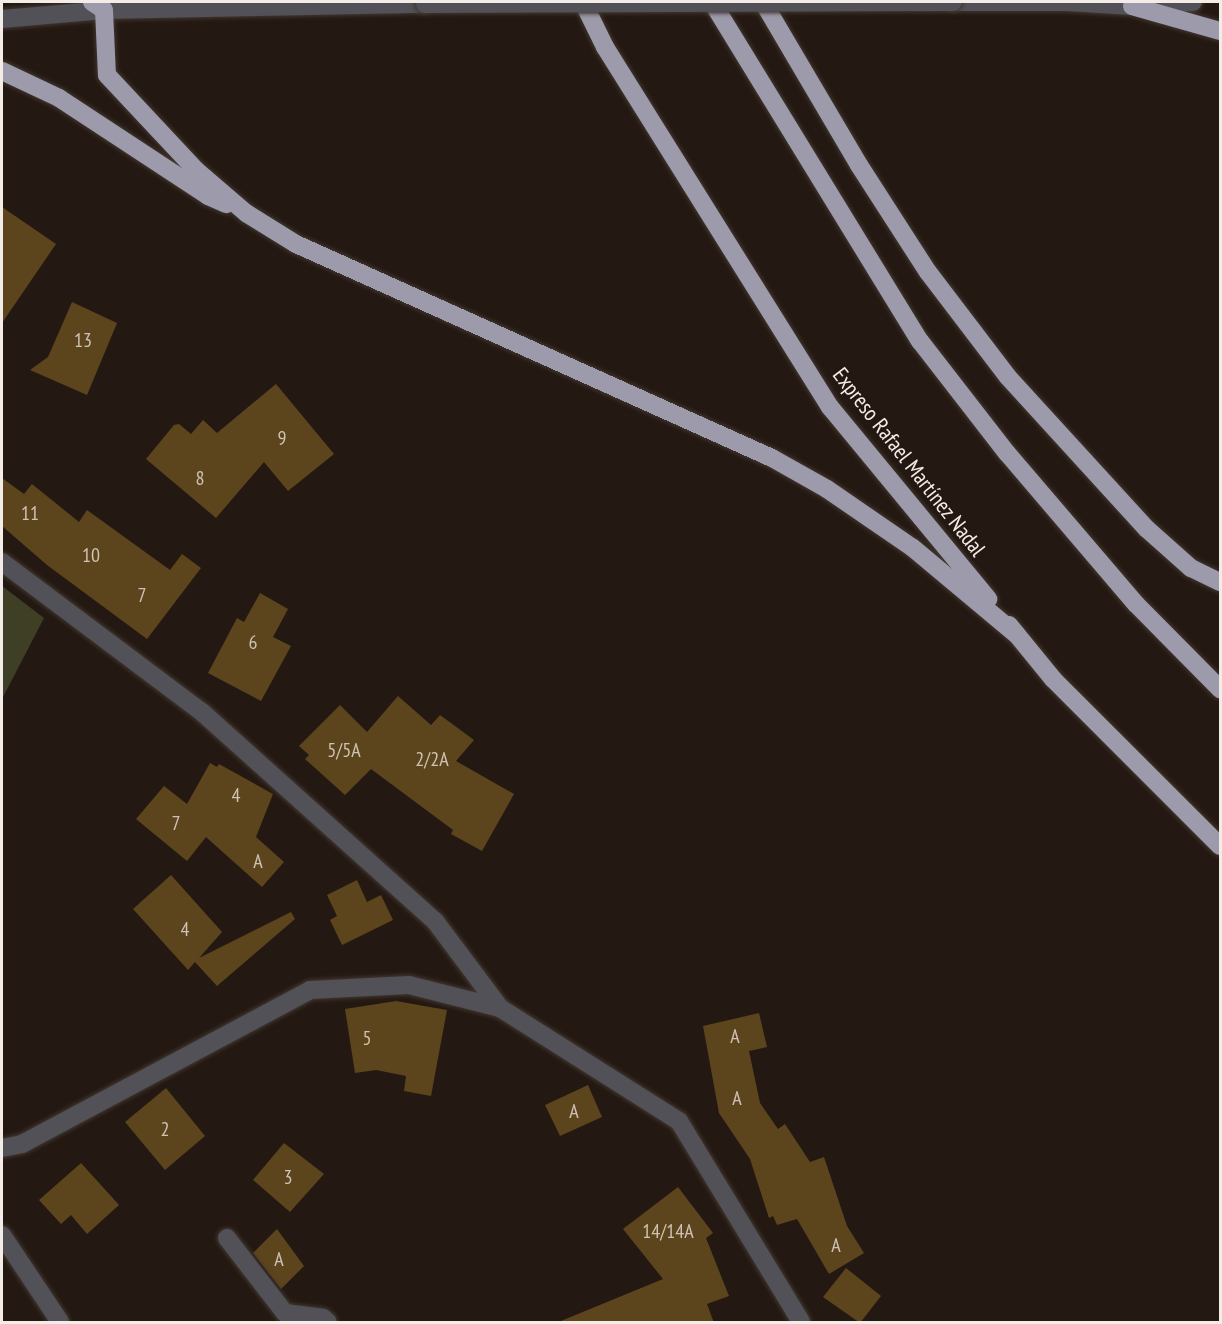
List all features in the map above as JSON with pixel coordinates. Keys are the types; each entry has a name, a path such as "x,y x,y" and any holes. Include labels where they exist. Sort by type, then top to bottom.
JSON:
{"highway":[{"name":"Expreso Rafael Martínez Nadal","path":"583,2 605,47 830,407 1053,679 1221,846"},
{"path":"712,2 920,341 1007,453 1136,604 1221,689"},
{"path":"763,2 859,165 928,272 1008,377 1147,530 1191,568 1221,582"},
{"path":"98,6 107,75 196,170 246,213"},
{"path":"1132,6 1221,31"},
{"path":"2,71 59,98 208,196 246,213 296,244 772,458 827,489 913,548 1016,634"}],"street":[{"path":"2,19 98,6 1067,2 1132,6 1193,2"},
{"path":"2,562 211,721 435,921 500,1008"},
{"path":"2,1148 22,1144 310,990 409,985 500,1008 679,1121 801,1323"},
{"path":"2,1235 60,1323"},
{"path":"227,1238 285,1313 322,1321"}],"green space":[{"path":"2,586 44,618 2,699"}],"building":[{"path":"2,207 56,244 2,323"},
{"path":"72,302 117,323 87,395 30,370 48,357"},
{"path":"276,384 334,454 288,491 264,462 216,518 146,459 174,425 179,424 191,434 203,420 217,433"},
{"path":"2,478 24,494 32,484 79,522 87,510 170,570 182,554 201,568 147,639 47,565 2,526"},
{"path":"260,593 288,609 273,637 291,646 261,701 208,673 237,618 244,622"},
{"path":"398,696 431,725 440,715 474,740 456,761 514,794 482,851 451,834 453,830 371,769 345,795 305,759 309,755 299,746 340,705 367,732"},
{"path":"210,763 217,767 219,764 273,794 256,837 284,862 262,887 206,837 187,861 136,819 164,786 187,804"},
{"path":"171,875 222,932 199,958 291,912 295,919 217,986 195,962 188,970 133,909"},
{"path":"357,880 367,902 381,895 393,920 342,945 330,920 337,916 327,895"},
{"path":"396,1001 447,1010 431,1096 404,1091 406,1076 376,1070 355,1073 345,1009"},
{"path":"759,1013 767,1047 749,1051 760,1103 778,1129 785,1124 810,1162 824,1157 847,1226 864,1253 829,1274 797,1219 777,1225 773,1216 769,1218 750,1159 719,1113 703,1026"},
{"path":"588,1085 602,1117 560,1136 545,1105"},
{"path":"166,1088 205,1136 165,1170 125,1122"},
{"path":"284,1143 324,1174 290,1212 253,1180"},
{"path":"81,1163 119,1205 87,1234 71,1215 61,1224 39,1200"},
{"path":"678,1187 713,1233 706,1238 729,1296 707,1304 714,1323 556,1323 663,1279 623,1229"},
{"path":"277,1229 304,1266 281,1289 253,1253"},
{"path":"846,1268 881,1296 860,1323 823,1297"}]}
